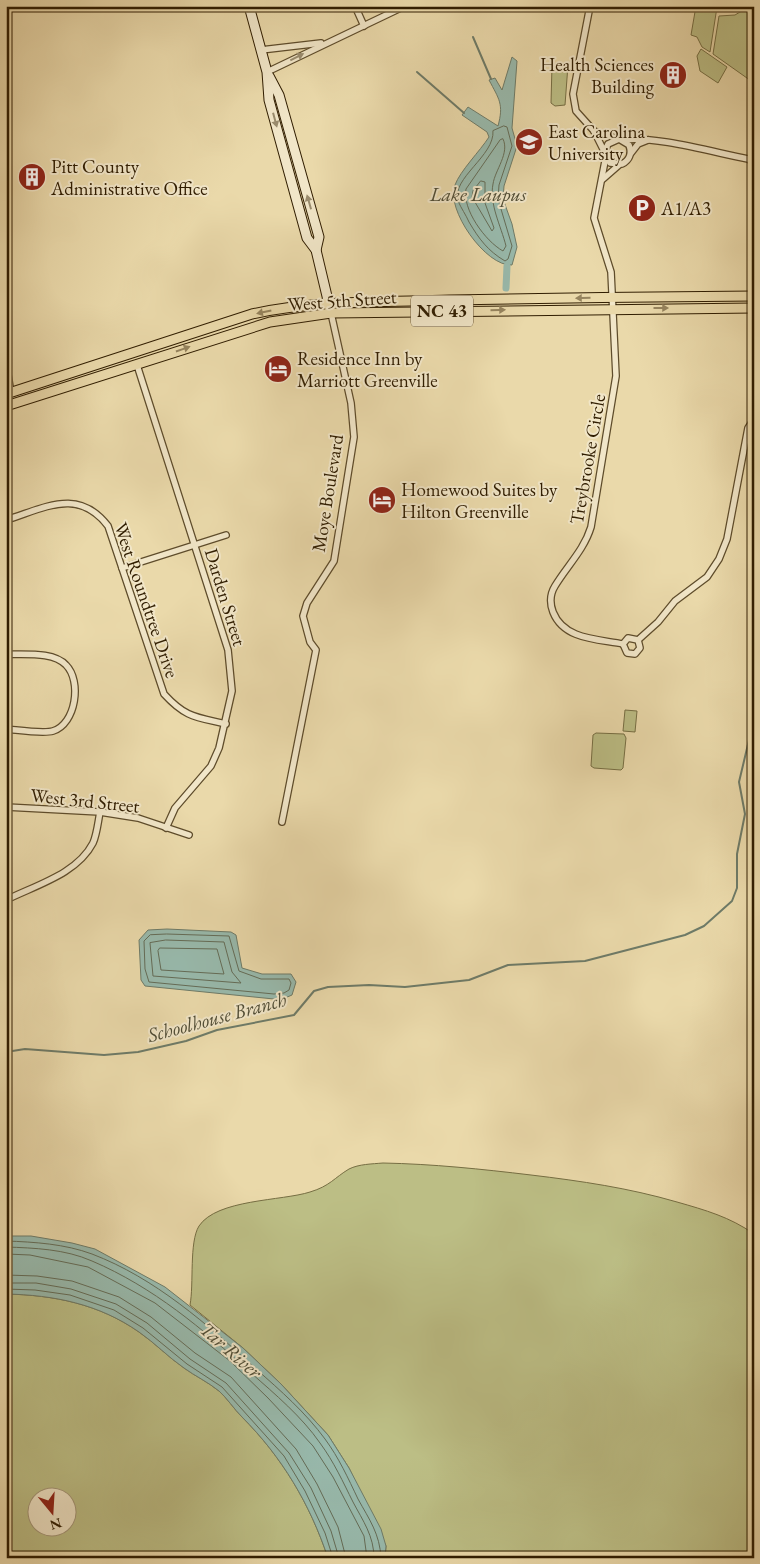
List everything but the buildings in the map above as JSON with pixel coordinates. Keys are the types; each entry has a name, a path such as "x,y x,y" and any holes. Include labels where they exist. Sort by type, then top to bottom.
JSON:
{"main road":[{"name":"West 5th Street","path":"8,395 28,391 47,380 252,314 288,307 329,303 754,296"},
{"name":"West 5th Street","path":"6,406 270,322 331,313 613,308 754,308"},
{"path":"39,395 62,383 112,366 122,357"}],"street":[{"name":"Moye Boulevard","path":"249,6 267,72 279,95 319,237 316,250 351,403 354,437 334,561 307,604 303,616 310,642 316,650 282,822"},
{"path":"355,6 364,26"},
{"path":"267,72 405,6"},
{"path":"590,6 573,99 576,111 594,131 610,162 619,165"},
{"path":"261,50 326,43"},
{"path":"594,131 621,140 629,145 631,153"},
{"path":"606,153 608,144 635,138 748,159 754,163"},
{"path":"603,179 628,160 638,144 648,140"},
{"name":"Treybrooke Circle","path":"606,153 603,179 599,187 594,218 612,272 616,376 614,397 591,527 587,539 554,588 551,603 556,618 566,630 581,636 623,644"},
{"path":"6,363 8,395"},
{"name":"Darden Street","path":"137,365 228,650 232,691 226,724 211,766 175,808 166,828"},
{"name":"Treybrooke Circle","path":"638,640 658,622 675,601 707,577 719,559 727,539 748,428 754,419"},
{"name":"West Roundtree Drive","path":"6,520 66,502 82,504 98,512 108,526 164,694 179,710 226,724"},
{"path":"122,568 226,535"},
{"name":"Treybrooke Circle","path":"623,644 628,638 638,640"},
{"name":"Treybrooke Circle","path":"623,644 627,653 635,654 640,648 638,640"},
{"path":"6,654 54,657 66,665 74,685 72,712 58,728 52,731 6,729"},
{"name":"West 3rd Street","path":"6,807 100,812 138,818 189,835"},
{"path":"6,900 69,869 83,860 94,841 100,812"}],"green space":[{"path":"696,6 717,7 710,52 702,47 697,37 691,35"},
{"path":"750,6 754,6 754,83 713,54 719,16 735,15"},
{"path":"701,49 727,67 718,83 700,71 697,56"},
{"path":"552,65 568,65 565,105 555,106 551,103"},
{"path":"625,710 637,711 635,732 623,731"},
{"path":"596,733 624,734 626,738 623,768 621,770 594,768 591,766 593,735"},
{"path":"383,1163 494,1171 623,1189 707,1211 736,1223 754,1234 754,1558 385,1558 386,1546 349,1468 328,1435 281,1384 243,1348 190,1305 194,1242 199,1226 208,1217 220,1211 251,1202 298,1195 317,1190 353,1167"},
{"path":"6,1294 59,1299 108,1314 139,1332 178,1364 219,1391 270,1448 282,1465 313,1519 328,1558 6,1558"}],"water":[{"name":"Lake Laupus","path":"512,57 517,61 512,128 517,146 504,186 503,199 512,224 517,247 512,265 502,263 491,257 470,235 456,208 454,195 458,179 489,137 487,132 462,115 468,107 498,126 501,112 499,102 489,80 495,78 502,90"},
{"path":"148,930 231,932 236,935 242,968 262,974 291,974 296,982 292,995 274,999 145,986 141,980 139,940"},
{"name":"Tar River","path":"6,1236 31,1236 95,1249 165,1287 243,1348 281,1384 328,1435 349,1468 381,1529 386,1546 385,1558 328,1558 313,1519 303,1500 270,1448 219,1391 178,1364 139,1332 108,1314 76,1303 41,1296 6,1294"}],"waterway":[{"path":"473,37 491,79"},
{"path":"417,72 464,113"},
{"path":"506,288 507,266"},
{"name":"Schoolhouse Branch","path":"6,1052 25,1049 104,1055 138,1052 186,1041 217,1030 294,1015 314,991 328,987 369,985 405,987 469,980 508,965 585,961 685,935 704,926 732,901 737,888 737,854 745,814 739,782 754,719"}],"place":[{"name":"Health Sciences Building","path":"673,75"},
{"name":"East Carolina University","path":"529,142"},
{"name":"Pitt County Administrative Office","path":"32,177"},
{"name":"A1/A3","path":"642,208"},
{"name":"Residence Inn by Marriott Greenville","path":"278,369"},
{"name":"Homewood Suites by Hilton Greenville","path":"382,500"}]}
